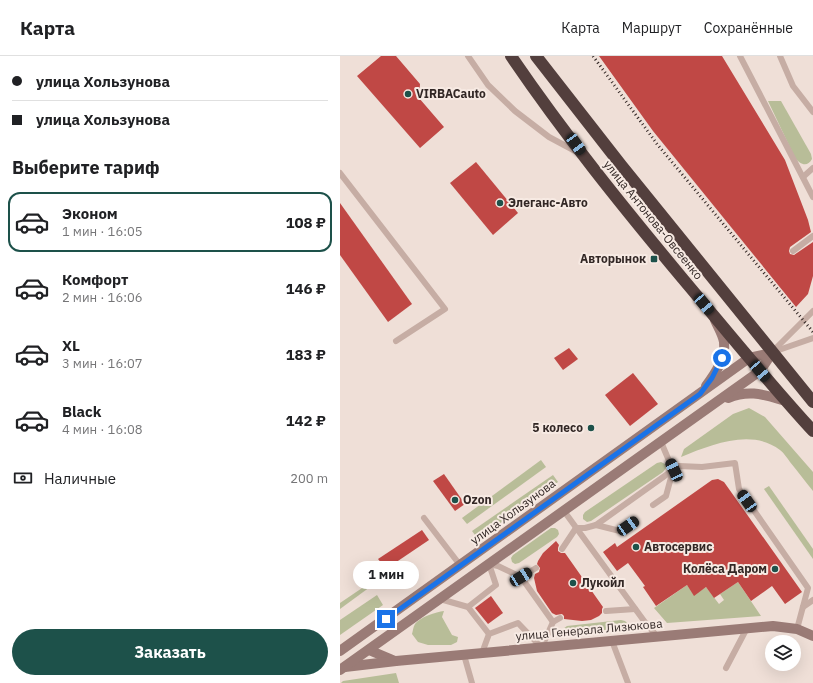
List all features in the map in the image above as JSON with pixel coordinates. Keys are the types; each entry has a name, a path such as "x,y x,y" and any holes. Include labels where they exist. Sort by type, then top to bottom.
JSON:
{"highway":[{"name":"улица Антонова-Овсеенко","path":"511,56 602,180 760,371 813,431"},
{"name":"улица Антонова-Овсеенко","path":"536,56 621,165 813,402"}],"main road":[{"name":"улица Хользунова","path":"700,394 712,378 722,358 724,341 713,315"},
{"name":"улица Хользунова","path":"340,651 750,358 772,352"},
{"path":"342,669 760,371 772,352"},
{"path":"710,406 740,393 761,394 786,401"},
{"name":"улица Генерала Лизюкова","path":"369,650 396,661 773,626 798,629 813,636"},
{"path":"361,636 369,650"},
{"path":"342,669 396,661"}],"lane":[{"path":"468,56 488,85 515,111 549,137 584,156"},
{"path":"740,56 813,197"},
{"path":"780,56 793,86 813,112"},
{"path":"803,177 813,168"},
{"path":"340,173 444,309 396,341"},
{"path":"793,251 813,236"},
{"path":"772,352 813,311"},
{"path":"772,352 813,338"},
{"path":"653,505 666,496 674,470 661,442"},
{"path":"576,528 585,528 596,525 679,466 702,466 735,463 739,489 808,588 798,629"},
{"path":"564,511 635,609 657,636"},
{"path":"424,518 460,565"},
{"path":"596,525 620,531 635,521"},
{"path":"562,549 576,528"},
{"path":"489,564 498,566 521,577 553,622"},
{"path":"468,607 496,585 489,564"},
{"path":"521,577 536,568"},
{"path":"440,599 468,607 489,634"},
{"path":"803,607 813,600"},
{"path":"606,610 635,609"},
{"path":"482,653 489,634 518,623 541,648 553,622 560,618"},
{"path":"726,668 747,628"},
{"path":"612,641 628,683"},
{"path":"464,655 472,683"}],"green space":[{"path":"768,101 781,101 811,154 812,159 810,162 804,164 795,158"},
{"path":"749,408 765,417 813,472 813,491 781,451 769,443 744,439 731,441 705,448 681,457 684,449 733,414"},
{"path":"541,460 546,467 467,524 462,518"},
{"path":"661,462 665,464 666,468 663,472 591,521 587,522 583,519 585,512 657,463"},
{"path":"553,475 558,482 478,539 472,531"},
{"path":"769,486 813,549 813,559 764,489"},
{"path":"551,528 558,530 559,534 557,537 519,563 515,564 512,562 511,558 513,555"},
{"path":"738,582 761,616 667,623 654,608 687,585 694,595 706,587 719,604 724,600 720,594"},
{"path":"368,584 370,587 340,609 340,603"},
{"path":"377,595 383,605 340,635 340,620"},
{"path":"444,611 442,617 452,635 458,637 457,642 451,645 428,645 418,642 412,634 413,628 417,621 424,617"},
{"path":"621,620 627,623 626,626 622,628 565,635 562,631 567,626"},
{"path":"396,673 399,683 341,683 343,681"}],"building":[{"path":"381,56 396,56 420,84 419,98 444,127 420,148 357,76"},
{"path":"599,56 722,56 785,160 808,220 811,232 790,247 789,251 790,254 794,255 813,242 813,276 808,294 796,307 653,131"},
{"path":"476,162 518,213 493,235 450,183"},
{"path":"340,203 412,304 388,322 340,255"},
{"path":"569,348 578,359 563,370 554,358"},
{"path":"633,373 658,404 630,426 605,395"},
{"path":"444,474 465,504 455,511 433,481"},
{"path":"718,479 724,482 802,592 785,604 772,586 751,601 738,582 714,598 706,587 694,596 687,585 656,606 643,587 645,586 628,563 617,571 603,552 615,543 617,547 712,480"},
{"path":"422,530 429,540 386,569 378,559"},
{"path":"556,541 559,545 558,551 565,553 603,607 602,613 599,616 591,620 582,621 564,619 562,614 556,615 552,613 537,591 534,578 535,574 539,572 540,568 537,564 538,561 543,553"},
{"path":"491,596 503,613 488,624 475,608"}],"railway":[{"path":"593,56 657,144 813,332"}],"place":[{"name":"VIRBACauto","path":"408,94"},
{"name":"Элеганс-Авто","path":"500,203"},
{"name":"Авторынок","path":"654,259"},
{"name":"5 колесо","path":"591,428"},
{"name":"Ozon","path":"455,500"},
{"name":"Автосервис","path":"636,547"},
{"name":"Колёса Даром","path":"775,569"},
{"name":"Лукойл","path":"573,583"}],"route":[{"path":"386,619 700,394 712,378 722,358"}]}
